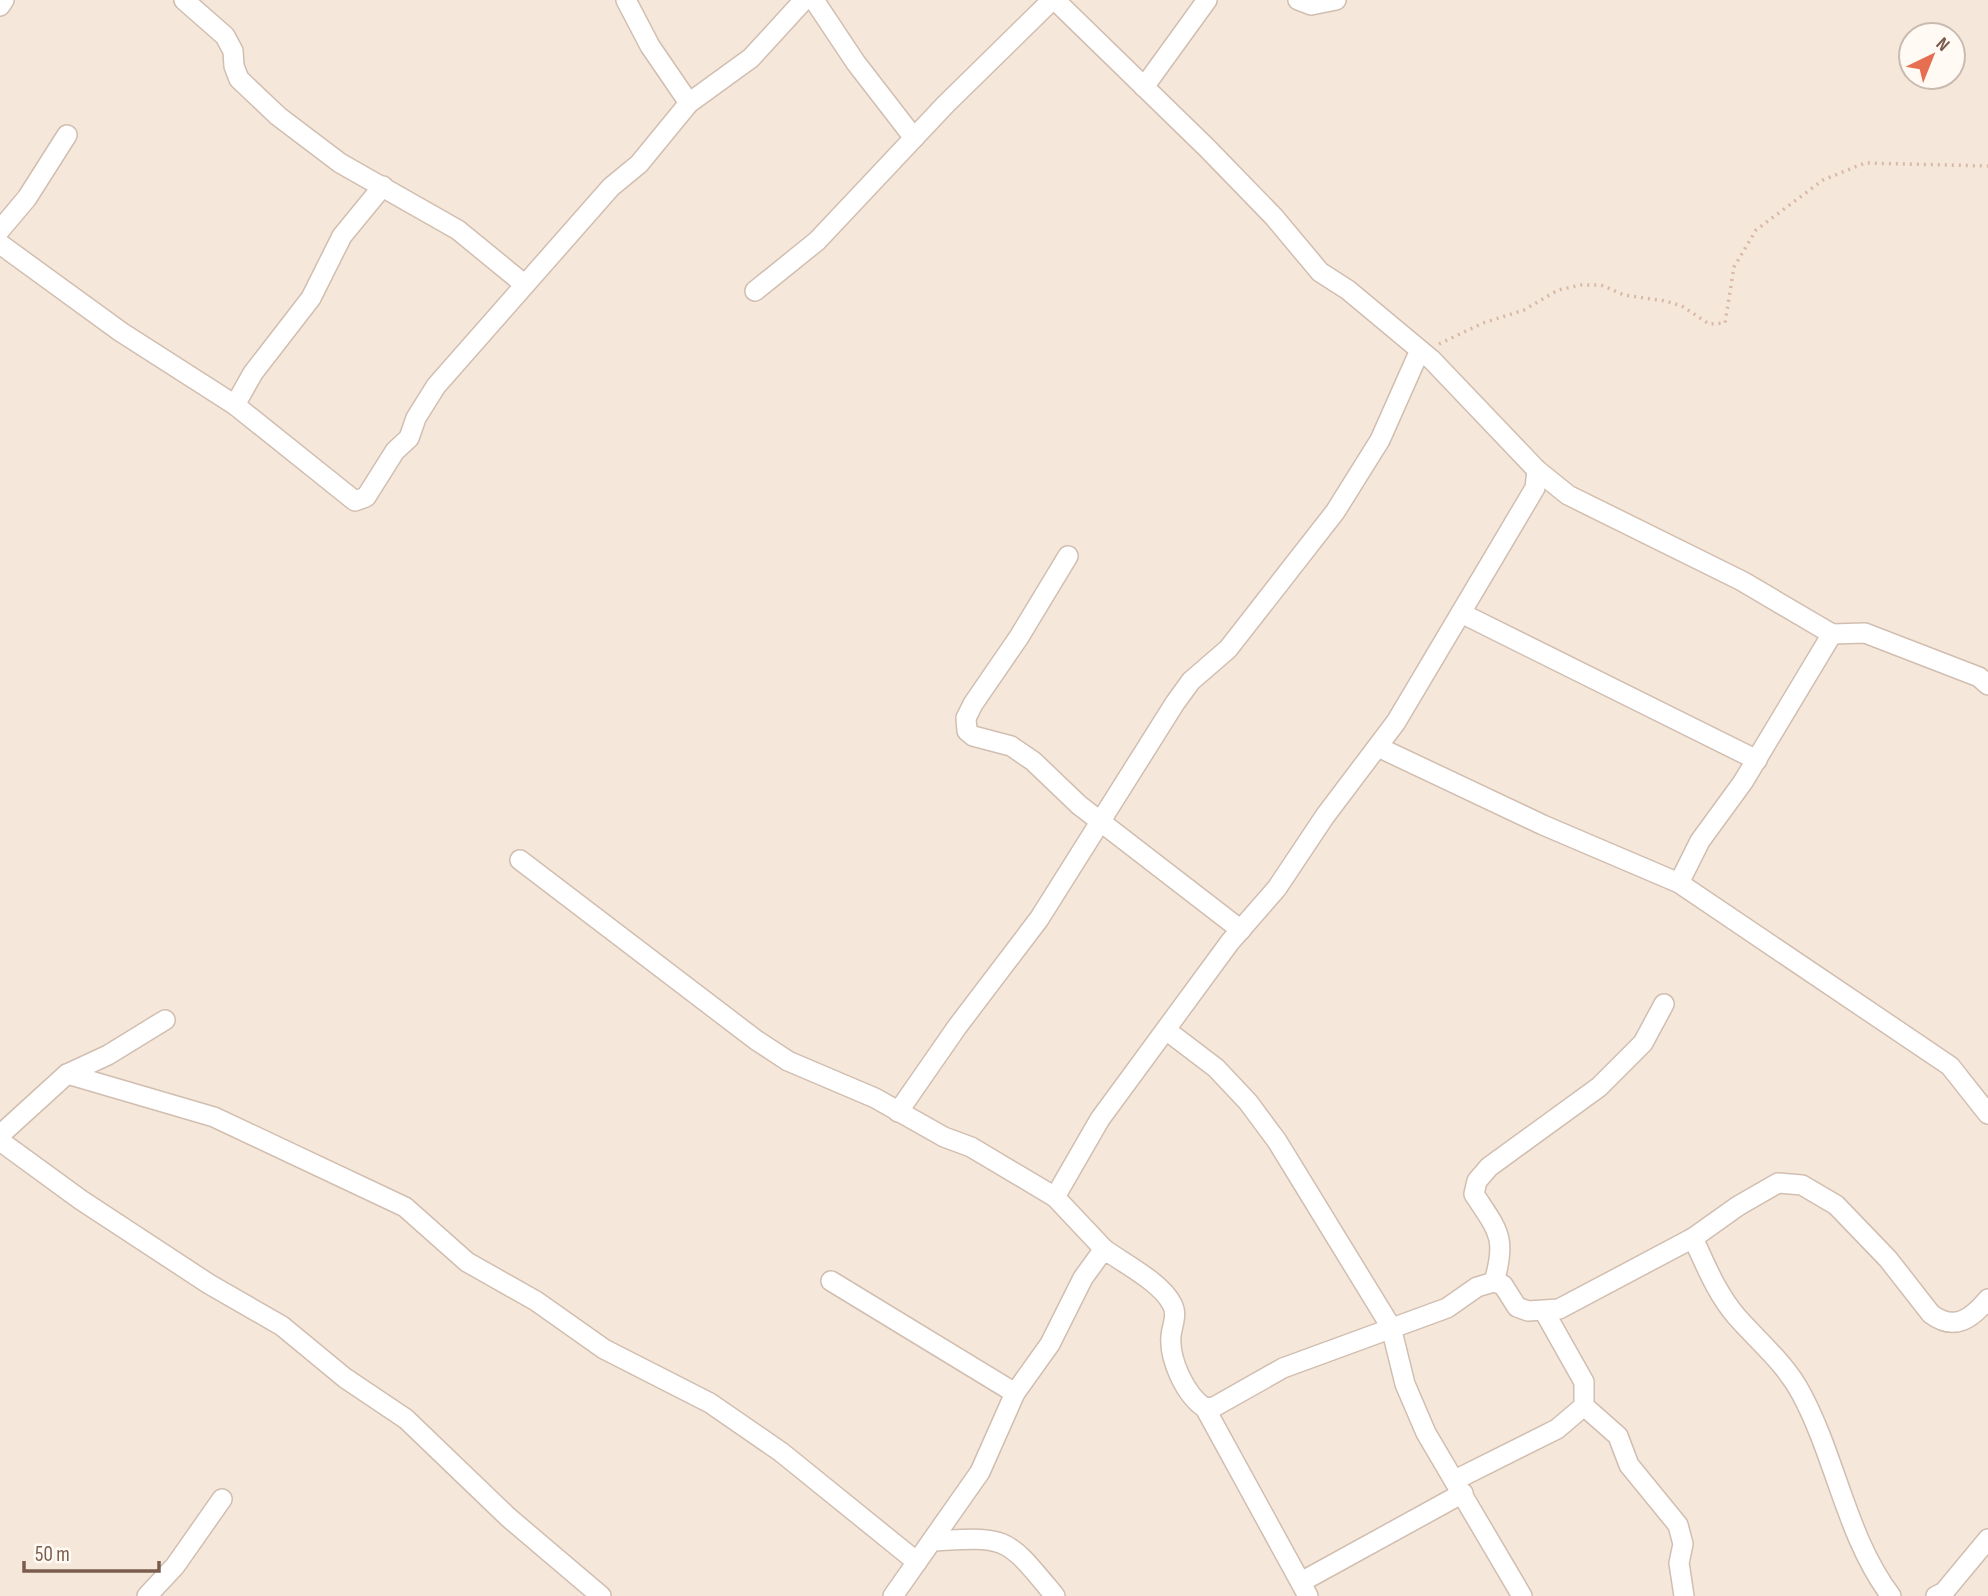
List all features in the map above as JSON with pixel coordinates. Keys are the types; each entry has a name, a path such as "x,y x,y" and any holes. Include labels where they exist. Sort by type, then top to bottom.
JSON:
{"street":[{"path":"0,6 4,0"},
{"path":"184,0 225,36 233,51 234,66 239,79 278,116 340,163 457,230 524,284"},
{"path":"626,0 650,46 689,103"},
{"path":"0,244 121,332 235,405 355,501 366,496 395,451 409,438 416,418 436,386 524,284 611,187 649,153 689,103 751,58 804,0"},
{"path":"814,0 856,63 914,138"},
{"path":"755,290 817,241 914,138 1054,0 1274,217 1320,272 1348,290 1420,350 1537,470 1568,495 1742,581 1832,634 1865,633 1979,677 1988,685"},
{"path":"1144,87 1207,0"},
{"path":"1298,0 1311,5 1336,0"},
{"path":"0,230 27,198 67,135"},
{"path":"235,405 253,373 311,298 342,236 383,186"},
{"path":"898,1112 957,1027 1039,919 1191,681 1228,649 1335,512 1380,440 1420,350"},
{"path":"1055,1197 1100,1119 1241,930 1277,888 1325,816 1378,747 1535,488 1537,470"},
{"path":"1068,556 1019,637 973,704 966,718 967,731 973,736 1011,746 1102,822 1241,930"},
{"path":"1461,613 1757,760"},
{"path":"1679,883 1700,841 1757,760 1832,634"},
{"path":"1378,747 1543,825 1679,883 1950,1066 1988,1114"},
{"path":"520,860 756,1040 788,1061 898,1112 944,1137 971,1147 1055,1197 1104,1249 1136,1270 1172,1303 1175,1314 1171,1334 1172,1358 1194,1398 1205,1408 1305,1589 1459,1486 1556,1429 1584,1406"},
{"path":"1494,1282 1502,1254 1498,1231 1475,1194 1477,1181 1489,1167 1599,1087 1643,1043 1664,1004"},
{"path":"0,1135 67,1074 108,1055 165,1020"},
{"path":"1166,1030 1216,1068 1248,1102 1277,1141 1391,1327 1405,1384 1426,1433 1522,1596"},
{"path":"67,1074 214,1116 405,1206 467,1262 536,1301 604,1349 710,1403 781,1451 917,1562"},
{"path":"0,1141 81,1200 186,1269 282,1326 345,1378 406,1419 508,1517 601,1596"},
{"path":"1205,1408 1214,1407 1283,1368 1447,1308 1478,1287 1494,1282 1503,1285 1517,1307 1528,1311 1559,1308 1626,1276 1658,1254 1693,1238 1738,1206 1778,1183 1802,1185 1836,1205 1888,1259 1931,1314 1941,1321 1952,1324 1964,1321 1977,1312 1988,1299"},
{"path":"1693,1238 1715,1288 1737,1317 1784,1365 1802,1396 1862,1544 1891,1596"},
{"path":"893,1596 980,1472 1015,1394 1050,1344 1083,1278 1104,1249"},
{"path":"831,1281 1015,1394"},
{"path":"1544,1311 1584,1382 1584,1406 1618,1436 1629,1465 1678,1525 1682,1544 1679,1563 1684,1596"},
{"path":"147,1596 176,1566 222,1499"},
{"path":"932,1541 986,1537 1007,1544 1055,1596"},
{"path":"1936,1596 1944,1592 1988,1539"}],"path":[{"path":"1420,350 1524,310 1558,290 1581,285 1601,285 1624,295 1665,301 1682,306 1709,324 1725,323 1731,306 1734,267 1756,230 1823,180 1865,163 1988,166"}],"shaded area":[{"path":"0,0 1988,0 1988,1596 0,1596"}]}
